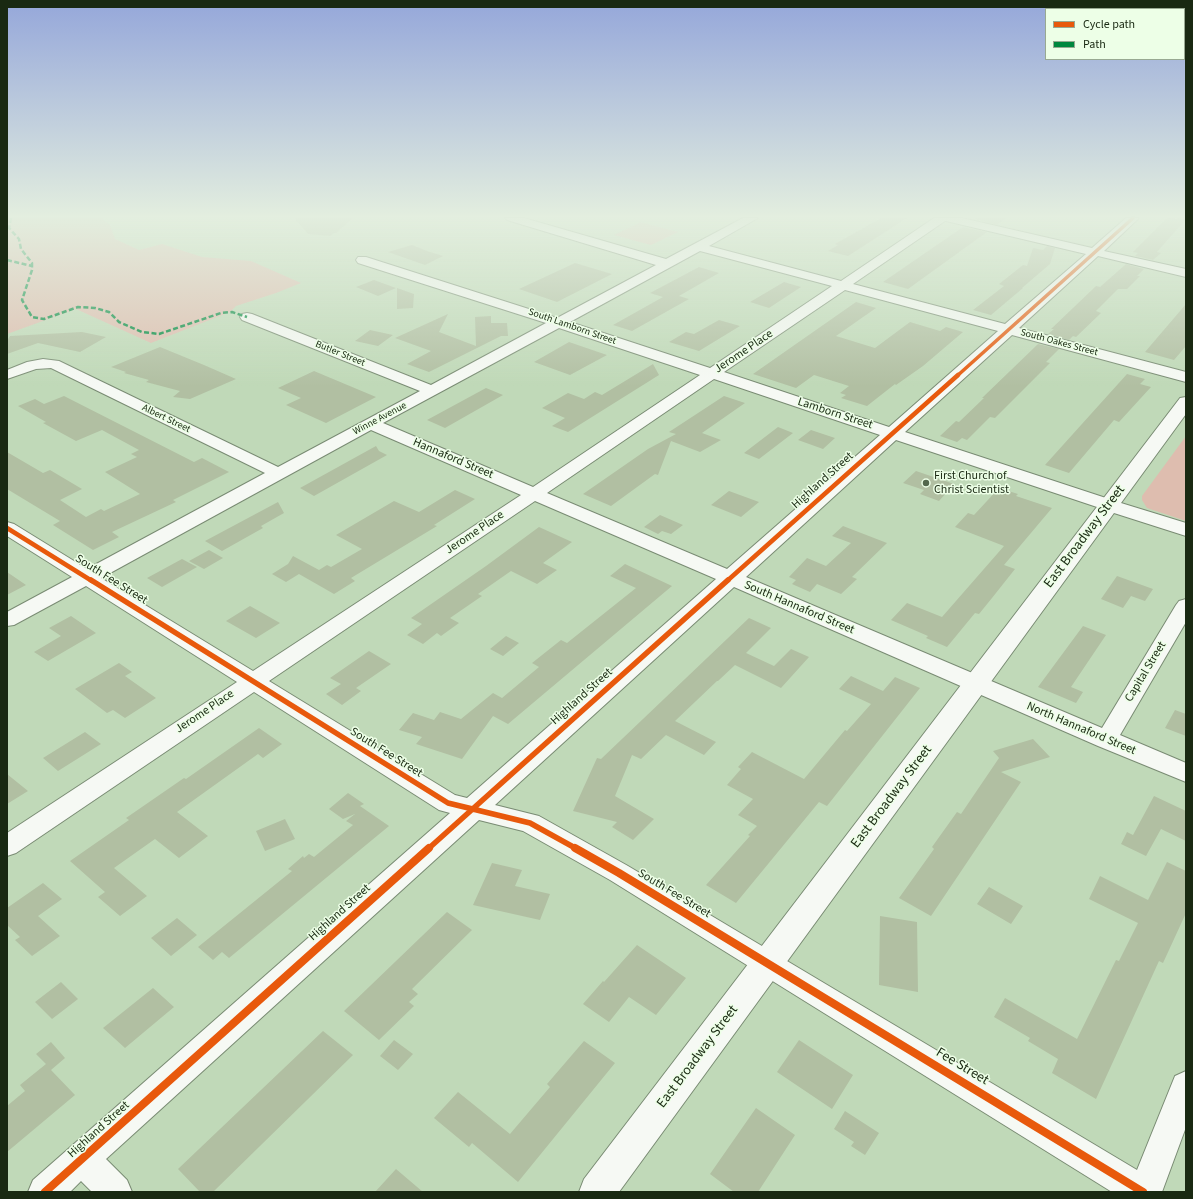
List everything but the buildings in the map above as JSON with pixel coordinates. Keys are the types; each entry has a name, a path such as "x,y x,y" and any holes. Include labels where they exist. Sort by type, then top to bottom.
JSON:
{"street":[{"name":"South Lamborn Street","path":"406,274 712,374"},
{"name":"Winne Avenue","path":"7,620 650,274"},
{"name":"South Oakes Street","path":"799,274 1186,377"},
{"name":"Jerome Place","path":"7,846 861,274"},
{"name":"Highland Street","path":"45,1192 472,808 1071,274"},
{"name":"Butler Street","path":"247,317 433,390"},
{"name":"Albert Street","path":"7,375 32,365 43,363 54,364 278,473"},
{"name":"Lamborn Street","path":"712,374 1186,530"},
{"name":"East Broadway Street","path":"598,1192 1186,402"},
{"name":"Hannaford Street","path":"371,424 534,494"},
{"name":"South Hannaford Street","path":"534,494 976,684"},
{"name":"South Fee Street","path":"7,528 448,803 530,823 619,873 768,964"},
{"name":"Capital Street","path":"1106,740 1186,605"},
{"name":"North Hannaford Street","path":"976,684 1186,773"},
{"name":"Fee Street","path":"768,964 1144,1192"},
{"path":"1144,1192 1186,1086"},
{"path":"82,1159 115,1192"}],"shaded area":[{"path":"7,274 280,274 301,283 236,306 230,312 151,343 76,309 7,334"},
{"path":"1186,436 1186,521 1147,508 1142,500 1142,496"}],"marked path":[{"path":"31,274 22,300 32,317 37,319 44,319 78,307 95,308 109,312 119,322 142,332 159,334 221,313 232,312 247,317"}],"cycle path":[{"path":"45,1192 1070,274"},
{"path":"7,528 448,803 530,823 619,873 1143,1192"}],"place":[{"name":"First Church of Christ Scientist","path":"926,483"}]}
